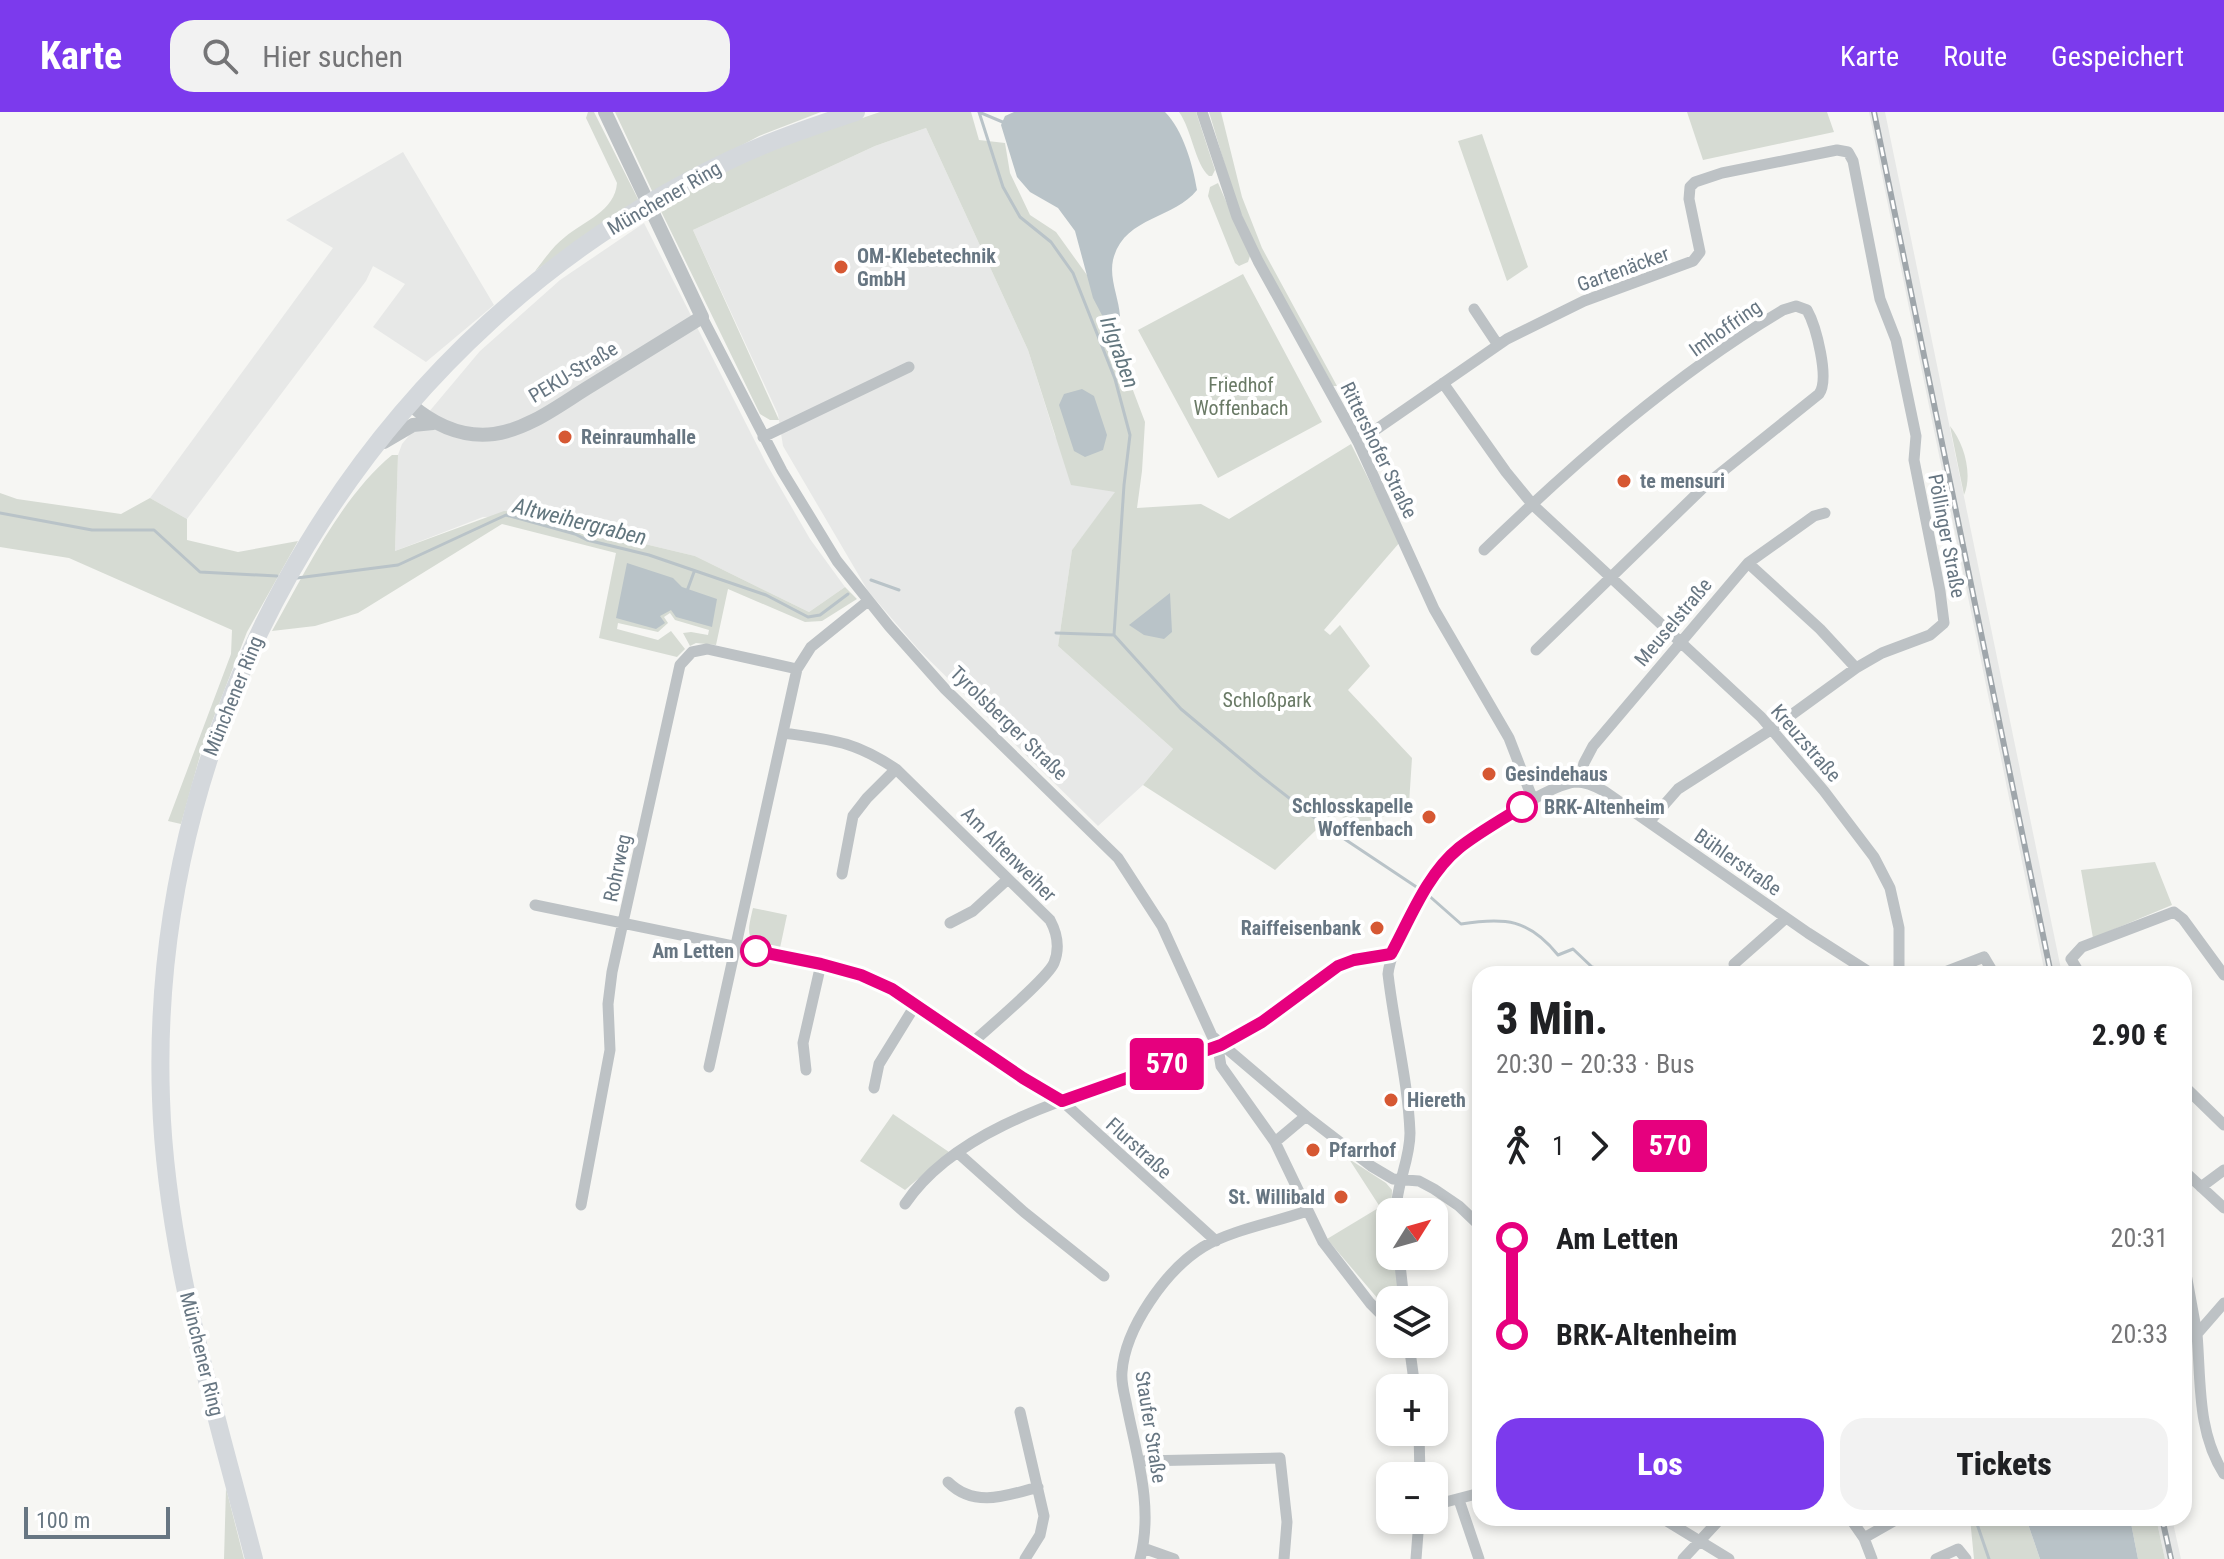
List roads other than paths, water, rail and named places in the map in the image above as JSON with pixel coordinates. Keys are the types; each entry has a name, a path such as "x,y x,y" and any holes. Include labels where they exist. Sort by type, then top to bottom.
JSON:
{"main road":[{"name":"Münchener Ring","path":"254,1559 187,1294 170,1201 160,1076 165,959 186,835 222,717 251,648 307,541 370,452 456,355 521,295 616,224 728,161 803,129 856,112"}],"street":[{"name":"Tyrolsberger Straße","path":"605,112 763,437 824,542 868,601 962,706 1118,858 1162,926 1205,1025 1221,1045 1378,1171 1399,1181 1419,1181 1459,1206 1472,1218"},
{"name":"Rittershofer Straße","path":"1202,112 1227,189 1248,240 1358,442 1434,609 1505,731 1533,800"},
{"name":"Gartenäcker","path":"1358,442 1498,345 1584,301 1683,267 1697,258 1700,247 1689,196 1690,187 1695,182 1722,173 1837,150 1850,154"},
{"name":"Pöllinger Straße","path":"1650,821 1678,789 1772,729 1856,668 1882,653 1930,635 1943,625 1914,460 1916,436 1912,414 1895,334 1879,292 1850,154"},
{"name":"Imhoffring","path":"1533,505 1622,427 1706,363 1783,310 1796,306 1807,310 1822,368 1823,389 1700,490 1610,578"},
{"path":"1474,309 1498,345"},
{"name":"PEKU-Straße","path":"413,400 434,423 457,429 490,434 522,426 702,317"},
{"path":"763,437 909,367"},
{"name":"Kreuzstraße","path":"1443,383 1533,505 1772,729 1832,801 1881,867 1890,888 1896,911 1899,966"},
{"path":"413,400 457,429"},
{"path":"370,452 408,427 434,423"},
{"path":"1484,550 1533,505"},
{"name":"Meuselstraße","path":"1579,782 1593,746 1748,563 1814,516 1825,513"},
{"path":"1748,563 1820,629 1856,668"},
{"path":"1536,650 1610,578"},
{"path":"709,1067 797,669 811,647 868,601"},
{"name":"Rohrweg","path":"581,1205 607,1066 609,992 683,659 692,652 707,649 797,669"},
{"name":"Am Altenweiher","path":"784,733 854,745 870,751 896,769 1050,920 1057,936 1056,957 1048,972 972,1043"},
{"path":"842,874 853,816 896,769"},
{"path":"1397,1198 1410,1133 1388,974 1391,954 1442,865 1459,848 1533,800 1563,785 1579,782"},
{"name":"Bühlerstraße","path":"1579,782 1604,791 1650,821 1786,918 1860,966"},
{"path":"950,923 973,911 1008,879"},
{"name":"Flurstraße","path":"535,905 861,975 916,1004 1023,1078 1062,1101 1216,1241"},
{"path":"2075,966 2071,959 2082,947 2171,912 2179,916 2224,975"},
{"path":"1734,964 1786,918"},
{"path":"905,1204 923,1181 958,1153 998,1129 1062,1101 1221,1045 1262,1022 1338,966 1391,954"},
{"path":"1961,966 1984,957 1989,966"},
{"path":"806,1070 803,1043 821,964"},
{"path":"874,1088 879,1064 916,1004"},
{"path":"1221,1045 1221,1066 1275,1142 1307,1211 1331,1253 1376,1311"},
{"path":"2192,1094 2224,1125"},
{"path":"1275,1142 1306,1116"},
{"path":"958,1153 1024,1212 1104,1276"},
{"path":"2201,1187 2224,1170"},
{"path":"2192,1179 2224,1208"},
{"name":"Staufer Straße","path":"1142,1553 1145,1529 1141,1461 1122,1384 1129,1342 1144,1311 1175,1271 1191,1256 1216,1241 1307,1211"},
{"path":"2197,1334 2224,1303"},
{"path":"2192,1307 2204,1430 2210,1450 2224,1474"},
{"path":"1020,1412 1044,1525 1025,1559"},
{"path":"1141,1461 1280,1458 1287,1522 1284,1559"},
{"path":"948,1482 965,1496 975,1498 1008,1496 1038,1487"},
{"path":"1448,1502 1472,1496"},
{"path":"1459,1500 1479,1559"},
{"path":"1675,1526 1729,1559"},
{"path":"1683,1559 1714,1526"},
{"path":"1856,1526 1872,1559"},
{"path":"1864,1538 1885,1526"},
{"path":"1416,1559 1418,1534"},
{"path":"1936,1559 1958,1549 1966,1559"},
{"path":"1142,1553 1174,1559"}],"waterway":[{"name":"Irlgraben","path":"979,112 1003,187 1020,217 1051,242 1073,273 1115,379 1130,435 1114,635"},
{"path":"979,112 1005,123"},
{"name":"Altweihergraben","path":"0,513 92,530 154,530 200,572 277,576"},
{"name":"Altweihergraben","path":"297,578 398,565 506,515 649,555 766,595 808,617 820,615 848,594"},
{"path":"687,591 694,572"},
{"name":"Altweihergraben","path":"871,580 899,590"},
{"name":"Altweihergraben","path":"1056,633 1114,635"},
{"path":"1114,635 1181,709 1261,776 1325,826 1421,890"},
{"path":"1427,894 1461,924 1491,921 1515,923 1537,934 1558,955 1573,949 1591,966"},
{"path":"1978,1526 1989,1559"}],"railway":[{"path":"1874,112 2049,966"},
{"path":"2164,1526 2171,1559"}],"place":[{"name":"OM-Klebetechnik GmbH","path":"841,267"},
{"name":"Reinraumhalle","path":"565,437"},
{"name":"te mensuri","path":"1624,481"},
{"name":"Gesindehaus","path":"1489,774"},
{"name":"BRK-Altenheim","path":"1522,807"},
{"name":"Schlosskapelle Woffenbach","path":"1429,817"},
{"name":"Raiffeisenbank","path":"1377,928"},
{"name":"Am Letten","path":"756,951"},
{"name":"Hiereth","path":"1391,1100"},
{"name":"Pfarrhof","path":"1313,1150"},
{"name":"St. Willibald","path":"1341,1197"}],"park label":[{"name":"Friedhof Woffenbach","path":"1241,396"},
{"name":"Schloßpark","path":"1267,700"}]}
